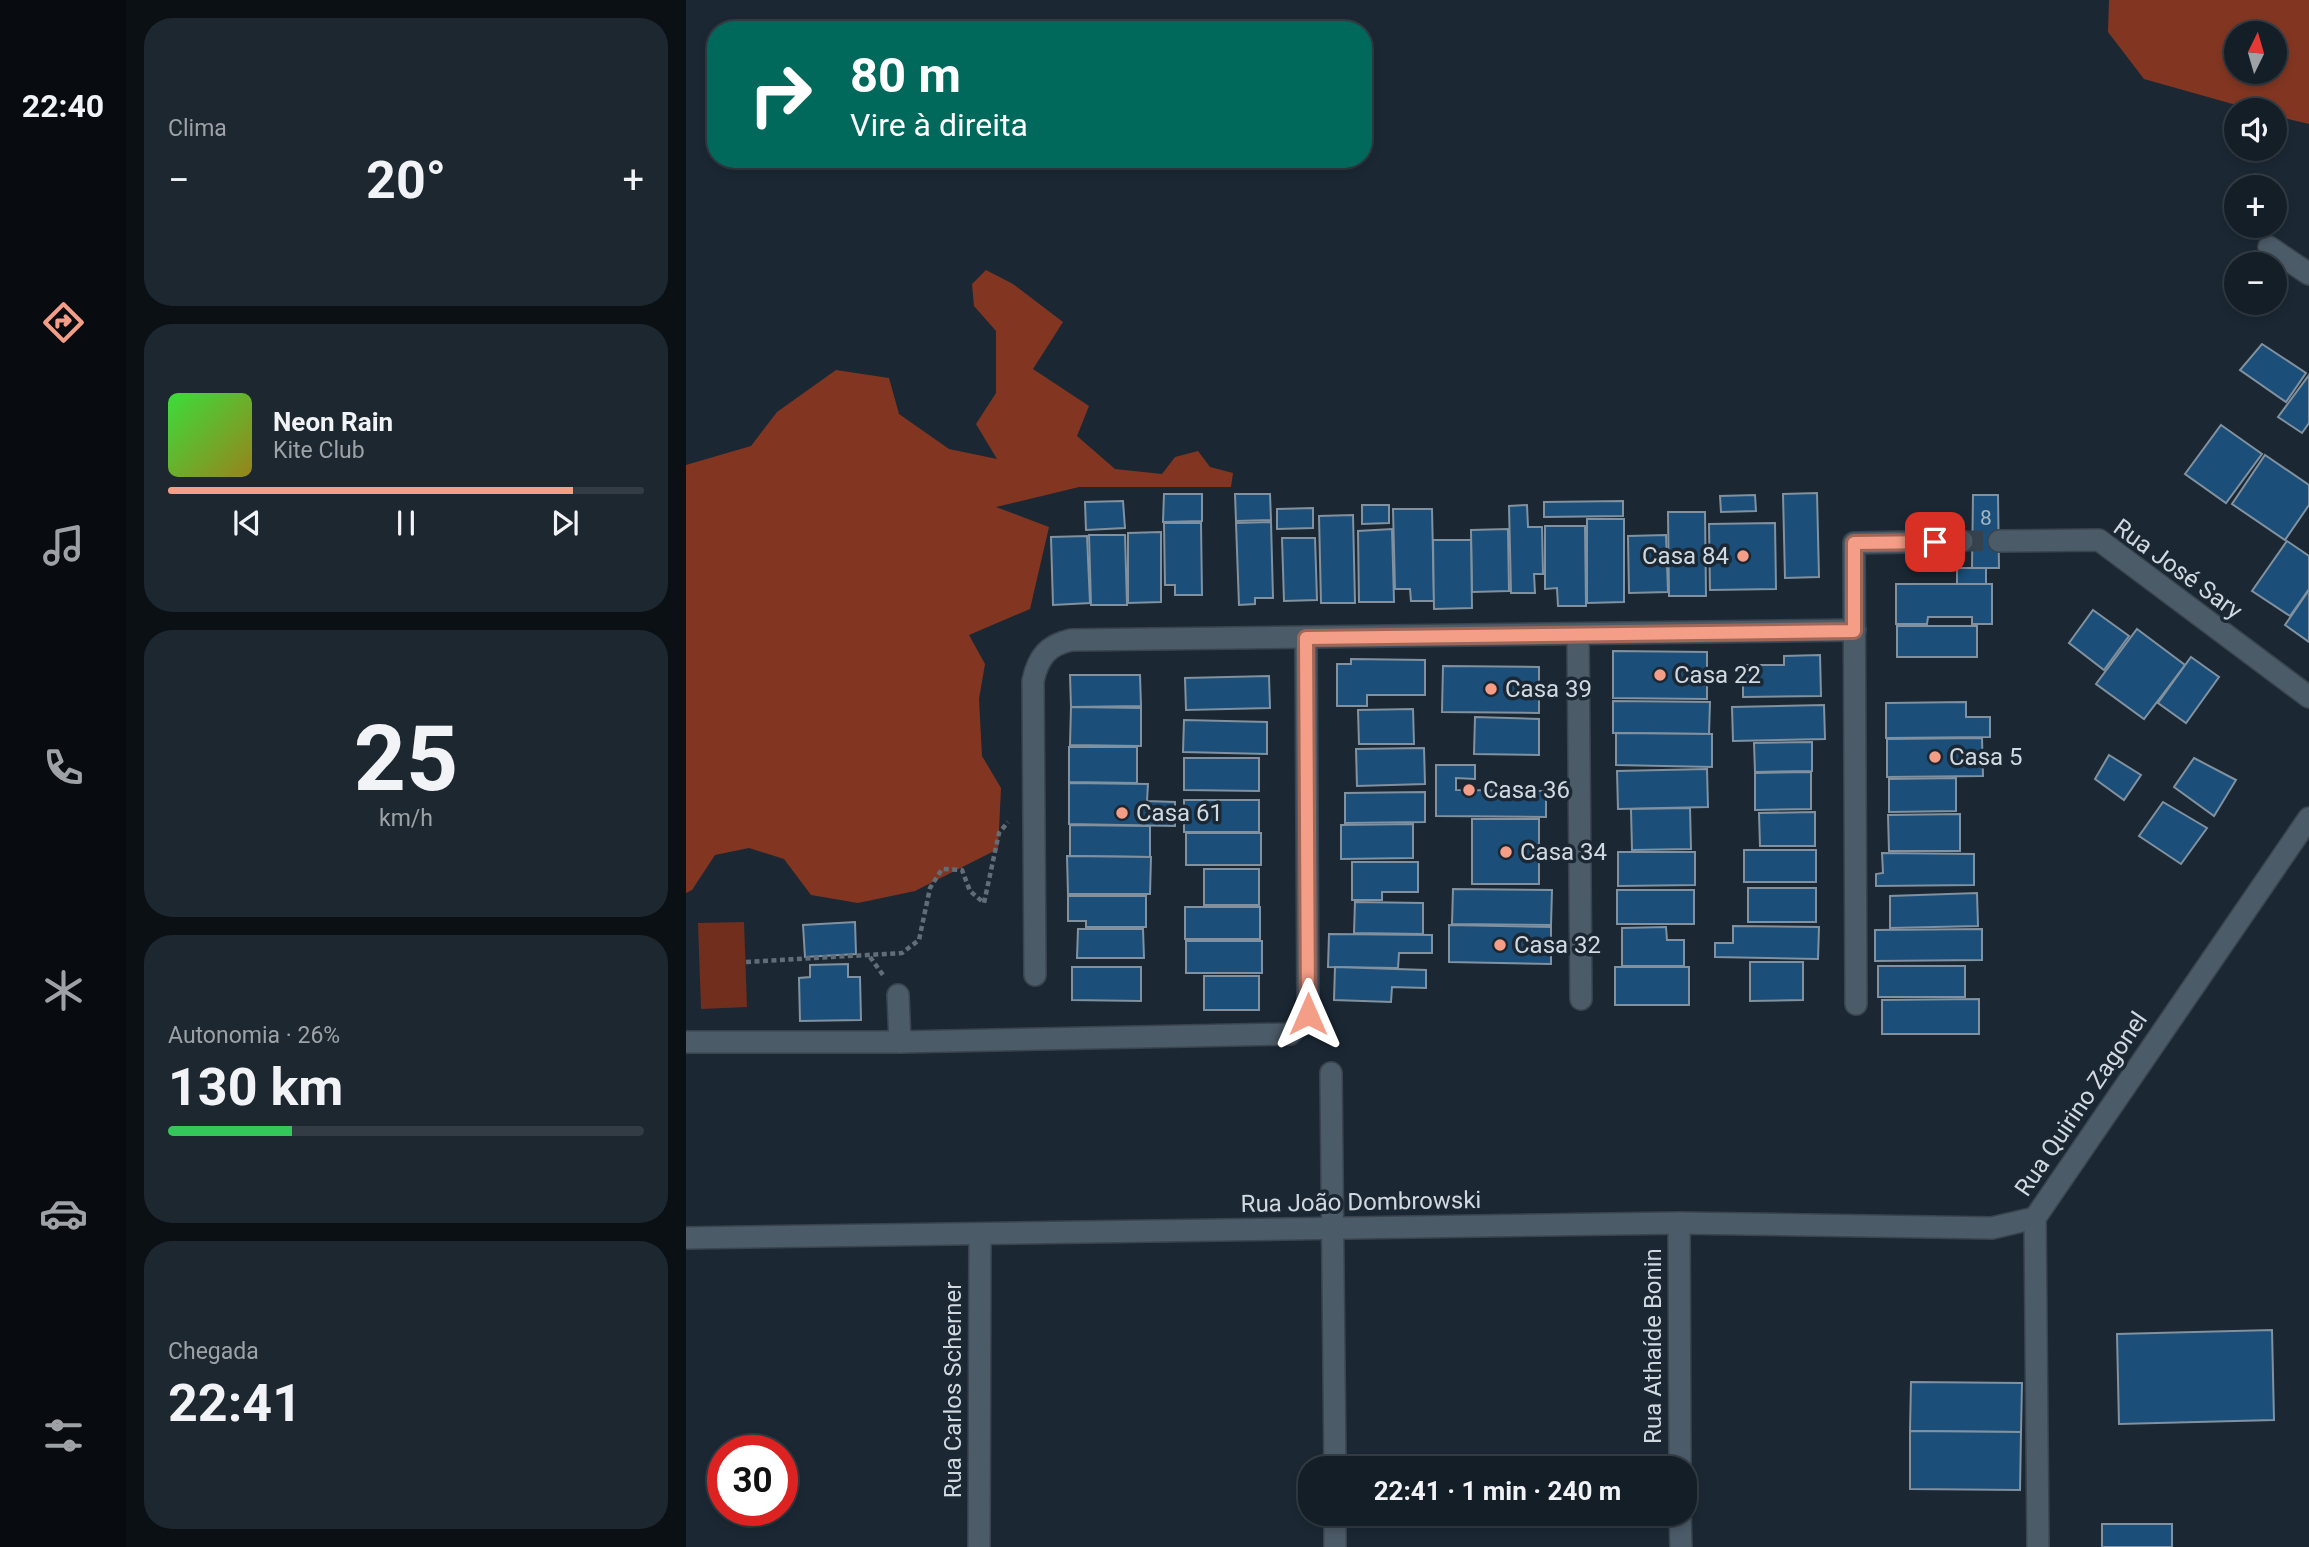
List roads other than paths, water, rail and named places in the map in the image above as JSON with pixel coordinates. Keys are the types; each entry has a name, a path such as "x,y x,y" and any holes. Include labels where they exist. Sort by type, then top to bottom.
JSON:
{"street":[{"path":"2269,247 2309,274"},
{"name":"Rua José Sary","path":"1999,541 2099,540 2309,698"},
{"path":"1856,1003 1854,543 1962,541"},
{"path":"1035,975 1034,681 1043,654 1055,644 1071,640 1854,631"},
{"path":"1578,634 1581,999"},
{"path":"686,1042 900,1042 1277,1035 1297,1029 1308,1014 1306,638"},
{"name":"Rua Quirino Zagonel","path":"2038,1547 2035,1217 2309,818"},
{"path":"898,995 900,1042"},
{"path":"1331,1073 1335,1456"},
{"name":"Rua João Dombrowski","path":"686,1238 1679,1223 1993,1228 2035,1217"},
{"name":"Rua Athaíde Bonin","path":"1679,1223 1680,1456"},
{"name":"Rua Carlos Scherner","path":"979,1547 980,1234"},
{"path":"1335,1526 1335,1547"},
{"path":"1680,1526 1681,1547"}],"tunnel":[{"path":"1962,541 1999,541"}],"place":[{"name":"Casa 84","path":"1743,556"},
{"name":"Casa 22","path":"1660,675"},
{"name":"Casa 39","path":"1491,689"},
{"name":"Casa 5","path":"1935,757"},
{"name":"Casa 36","path":"1469,790"},
{"name":"Casa 61","path":"1122,813"},
{"name":"Casa 34","path":"1506,852"},
{"name":"Casa 32","path":"1500,945"}]}
